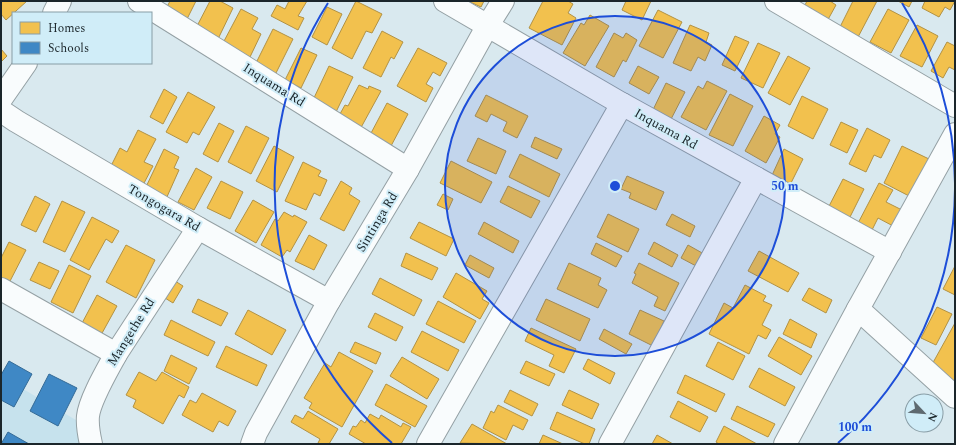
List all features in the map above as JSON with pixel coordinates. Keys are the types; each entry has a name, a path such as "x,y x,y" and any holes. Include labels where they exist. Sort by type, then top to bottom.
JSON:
{"street":[{"path":"54,12 60,1"},
{"name":"Inquama Rd","path":"138,1 408,169"},
{"name":"Inquama Rd","path":"445,1 622,104 890,252"},
{"name":"Sintinga Rd","path":"252,444 256,432 329,301 408,169 488,25 503,1"},
{"path":"776,1 955,106"},
{"path":"1,99 25,64"},
{"path":"428,444 622,104"},
{"name":"Tongogara Rd","path":"1,111 22,125 198,228 329,301"},
{"path":"785,444 955,134"},
{"path":"610,444 756,178"},
{"name":"Mangethe Rd","path":"91,444 88,431 88,415 106,372 116,354 198,228"},
{"path":"1,289 116,354"},
{"path":"858,309 955,397"}],"shaded area":[{"path":"1,376 81,423 86,444 1,444"}],"building: Homes":[{"path":"1,1 27,1 15,12 12,12 12,15 6,20 1,14"},
{"path":"170,1 196,1 185,23 164,13"},
{"path":"210,1 220,1 233,8 218,39 196,28"},
{"path":"289,1 307,1 298,16 304,18 298,30 271,16 277,5 285,9"},
{"path":"356,1 382,14 372,33 366,31 352,59 332,48"},
{"path":"468,1 484,1 481,7"},
{"path":"543,1 568,1 573,4 568,13 576,18 562,45 529,28"},
{"path":"626,1 651,1 642,20 622,10"},
{"path":"807,1 830,1 836,5 825,25 801,13"},
{"path":"853,1 877,1 857,39 839,29"},
{"path":"898,1 912,1 909,7"},
{"path":"925,1 955,1 950,10 945,7 939,17 922,8"},
{"path":"327,7 342,14 327,45 312,37"},
{"path":"241,9 258,18 252,29 261,34 250,57 223,43"},
{"path":"888,9 909,20 891,53 870,42"},
{"path":"658,10 682,22 663,58 639,46"},
{"path":"590,15 609,26 585,66 563,53 581,23 584,25"},
{"path":"690,25 709,33 706,42 712,45 705,61 698,57 691,71 673,63"},
{"path":"917,25 938,36 922,67 900,56"},
{"path":"273,29 293,39 273,79 253,69"},
{"path":"382,31 403,42 394,59 391,57 381,77 363,68"},
{"path":"614,33 623,38 626,33 637,40 626,62 623,60 614,77 596,67"},
{"path":"735,36 749,42 735,71 722,65"},
{"path":"947,42 955,46 955,70 949,67 943,78 931,71"},
{"path":"758,43 780,53 763,88 741,78"},
{"path":"301,48 317,55 301,88 285,80"},
{"path":"418,48 447,63 440,76 433,72 426,84 433,88 426,102 397,86"},
{"path":"1,49 7,56 1,62"},
{"path":"788,56 810,68 790,105 768,93"},
{"path":"329,66 353,77 336,112 313,100"},
{"path":"638,66 659,77 649,94 629,83"},
{"path":"707,81 727,91 706,130 681,117 698,86 703,89"},
{"path":"666,83 685,92 668,125 650,116"},
{"path":"359,85 368,89 369,86 381,91 358,133 336,121 345,105 348,106"},
{"path":"164,89 177,97 163,124 150,117"},
{"path":"188,92 215,107 199,135 193,132 187,143 166,132"},
{"path":"730,94 753,106 733,146 709,135"},
{"path":"486,95 528,116 517,138 503,131 507,122 491,114 487,122 475,116"},
{"path":"802,96 828,109 813,139 788,126"},
{"path":"387,103 408,114 391,146 370,135"},
{"path":"764,116 780,125 775,134 780,137 766,163 745,151"},
{"path":"841,122 858,130 847,153 830,145"},
{"path":"219,123 234,131 218,162 203,154"},
{"path":"246,126 269,138 251,174 228,162"},
{"path":"867,128 890,140 881,158 874,155 866,172 849,164"},
{"path":"138,130 156,139 144,162 153,166 143,185 110,168 120,148 127,152"},
{"path":"535,137 562,149 557,159 531,147"},
{"path":"478,138 506,151 496,174 467,161"},
{"path":"274,146 294,157 277,192 256,181"},
{"path":"902,146 929,159 911,197 884,183"},
{"path":"164,149 179,157 174,168 179,170 166,199 145,189"},
{"path":"784,149 803,159 786,193 768,184"},
{"path":"520,154 560,174 549,197 509,177"},
{"path":"451,161 492,182 481,203 440,183"},
{"path":"303,162 321,171 318,176 327,180 320,196 314,193 306,210 285,201"},
{"path":"196,168 212,177 194,210 178,202"},
{"path":"627,176 664,192 656,210 629,198 631,193 621,189"},
{"path":"843,179 864,189 847,223 826,212"},
{"path":"221,181 243,192 230,219 207,208"},
{"path":"341,181 352,188 349,194 360,201 344,231 320,219"},
{"path":"879,183 893,190 886,202 904,211 895,227 878,218 870,234 856,227"},
{"path":"508,186 540,201 531,218 500,202"},
{"path":"443,194 453,199 448,210 437,205"},
{"path":"35,196 50,204 36,232 21,225"},
{"path":"253,200 274,212 256,243 235,231"},
{"path":"62,201 85,212 65,252 43,242"},
{"path":"284,212 293,217 294,215 307,222 290,252 287,250 282,257 261,245 275,219 278,221"},
{"path":"608,214 639,229 628,252 597,237"},
{"path":"672,214 695,226 690,237 666,225"},
{"path":"92,217 119,231 112,243 106,239 89,270 70,260"},
{"path":"419,222 454,239 446,256 410,238"},
{"path":"484,222 519,241 513,253 478,234"},
{"path":"309,235 327,245 314,270 295,261"},
{"path":"9,242 26,250 8,285 1,282 1,258"},
{"path":"654,242 678,255 672,267 648,254"},
{"path":"596,243 622,256 616,267 591,254"},
{"path":"126,245 155,260 136,298 106,282"},
{"path":"688,245 704,254 698,267 681,258"},
{"path":"759,251 799,273 788,292 748,271"},
{"path":"406,253 438,268 432,280 401,266"},
{"path":"470,255 494,268 489,278 465,265"},
{"path":"39,262 59,271 50,289 30,280"},
{"path":"569,263 601,278 598,285 607,290 598,308 557,289"},
{"path":"639,263 679,283 665,311 654,306 658,297 632,283 636,274 634,273"},
{"path":"69,265 91,276 73,313 51,302"},
{"path":"955,266 955,295 943,289"},
{"path":"456,273 487,291 482,299 489,303 480,319 443,297"},
{"path":"380,278 422,300 414,316 372,294"},
{"path":"175,281 183,286 173,303 165,298"},
{"path":"745,285 766,296 763,301 772,305 762,325 771,330 766,339 758,335 749,354 709,334 724,303 733,308"},
{"path":"809,288 832,300 826,313 802,300"},
{"path":"97,295 117,306 101,335 81,325"},
{"path":"198,299 228,313 221,326 192,312"},
{"path":"546,299 590,319 580,341 536,320"},
{"path":"438,301 476,321 464,343 426,324"},
{"path":"937,307 952,314 936,345 921,338"},
{"path":"248,310 286,330 272,355 235,334"},
{"path":"640,310 664,321 653,346 629,334"},
{"path":"375,313 403,327 396,341 368,327"},
{"path":"790,319 817,334 811,348 783,334"},
{"path":"171,320 215,342 208,356 164,335"},
{"path":"955,323 955,381 954,382 930,368"},
{"path":"531,328 576,349 564,373 549,366 554,355 525,341"},
{"path":"604,329 632,344 626,354 599,339"},
{"path":"422,331 459,350 448,371 411,352"},
{"path":"779,337 812,356 801,375 768,356"},
{"path":"355,342 381,353 376,364 350,352"},
{"path":"718,342 745,356 733,380 706,366"},
{"path":"226,346 267,365 257,386 216,367"},
{"path":"339,352 373,371 342,427 309,408 312,403 304,398 325,363 331,367"},
{"path":"171,355 197,368 189,384 164,371"},
{"path":"402,357 439,379 427,399 390,376"},
{"path":"588,359 615,373 610,384 583,369"},
{"path":"526,361 555,374 549,386 520,373"},
{"path":"759,368 795,387 785,406 749,387"},
{"path":"139,372 156,381 162,372 189,387 184,398 179,395 163,424 133,407 136,400 126,395"},
{"path":"685,375 725,394 716,412 677,393"},
{"path":"386,384 427,406 415,427 375,405"},
{"path":"510,390 538,404 532,416 504,402"},
{"path":"569,390 599,404 592,419 562,405"},
{"path":"202,393 236,411 228,426 219,421 213,432 182,415 190,400 196,403"},
{"path":"678,401 708,417 700,432 670,417"},
{"path":"498,405 528,420 523,430 513,425 506,440 483,428 491,411 494,413"},
{"path":"737,406 775,424 768,437 731,419"},
{"path":"308,411 338,429 329,444 318,443 320,439 291,422 295,415 303,419"},
{"path":"557,412 595,429 589,444 585,444 550,429"},
{"path":"370,414 379,419 381,415 401,427 403,423 411,427 401,444 366,444 349,434 353,426 356,427 361,420 365,423"},
{"path":"472,424 507,444 460,443"},
{"path":"724,426 757,444 719,444 716,442"},
{"path":"543,435 563,444 539,444"},
{"path":"657,435 673,444 652,444"}],"building: Schools":[{"path":"9,361 32,374 14,407 1,400 1,375"},
{"path":"49,374 77,388 58,426 30,411"},
{"path":"8,432 29,444 1,444"}]}
